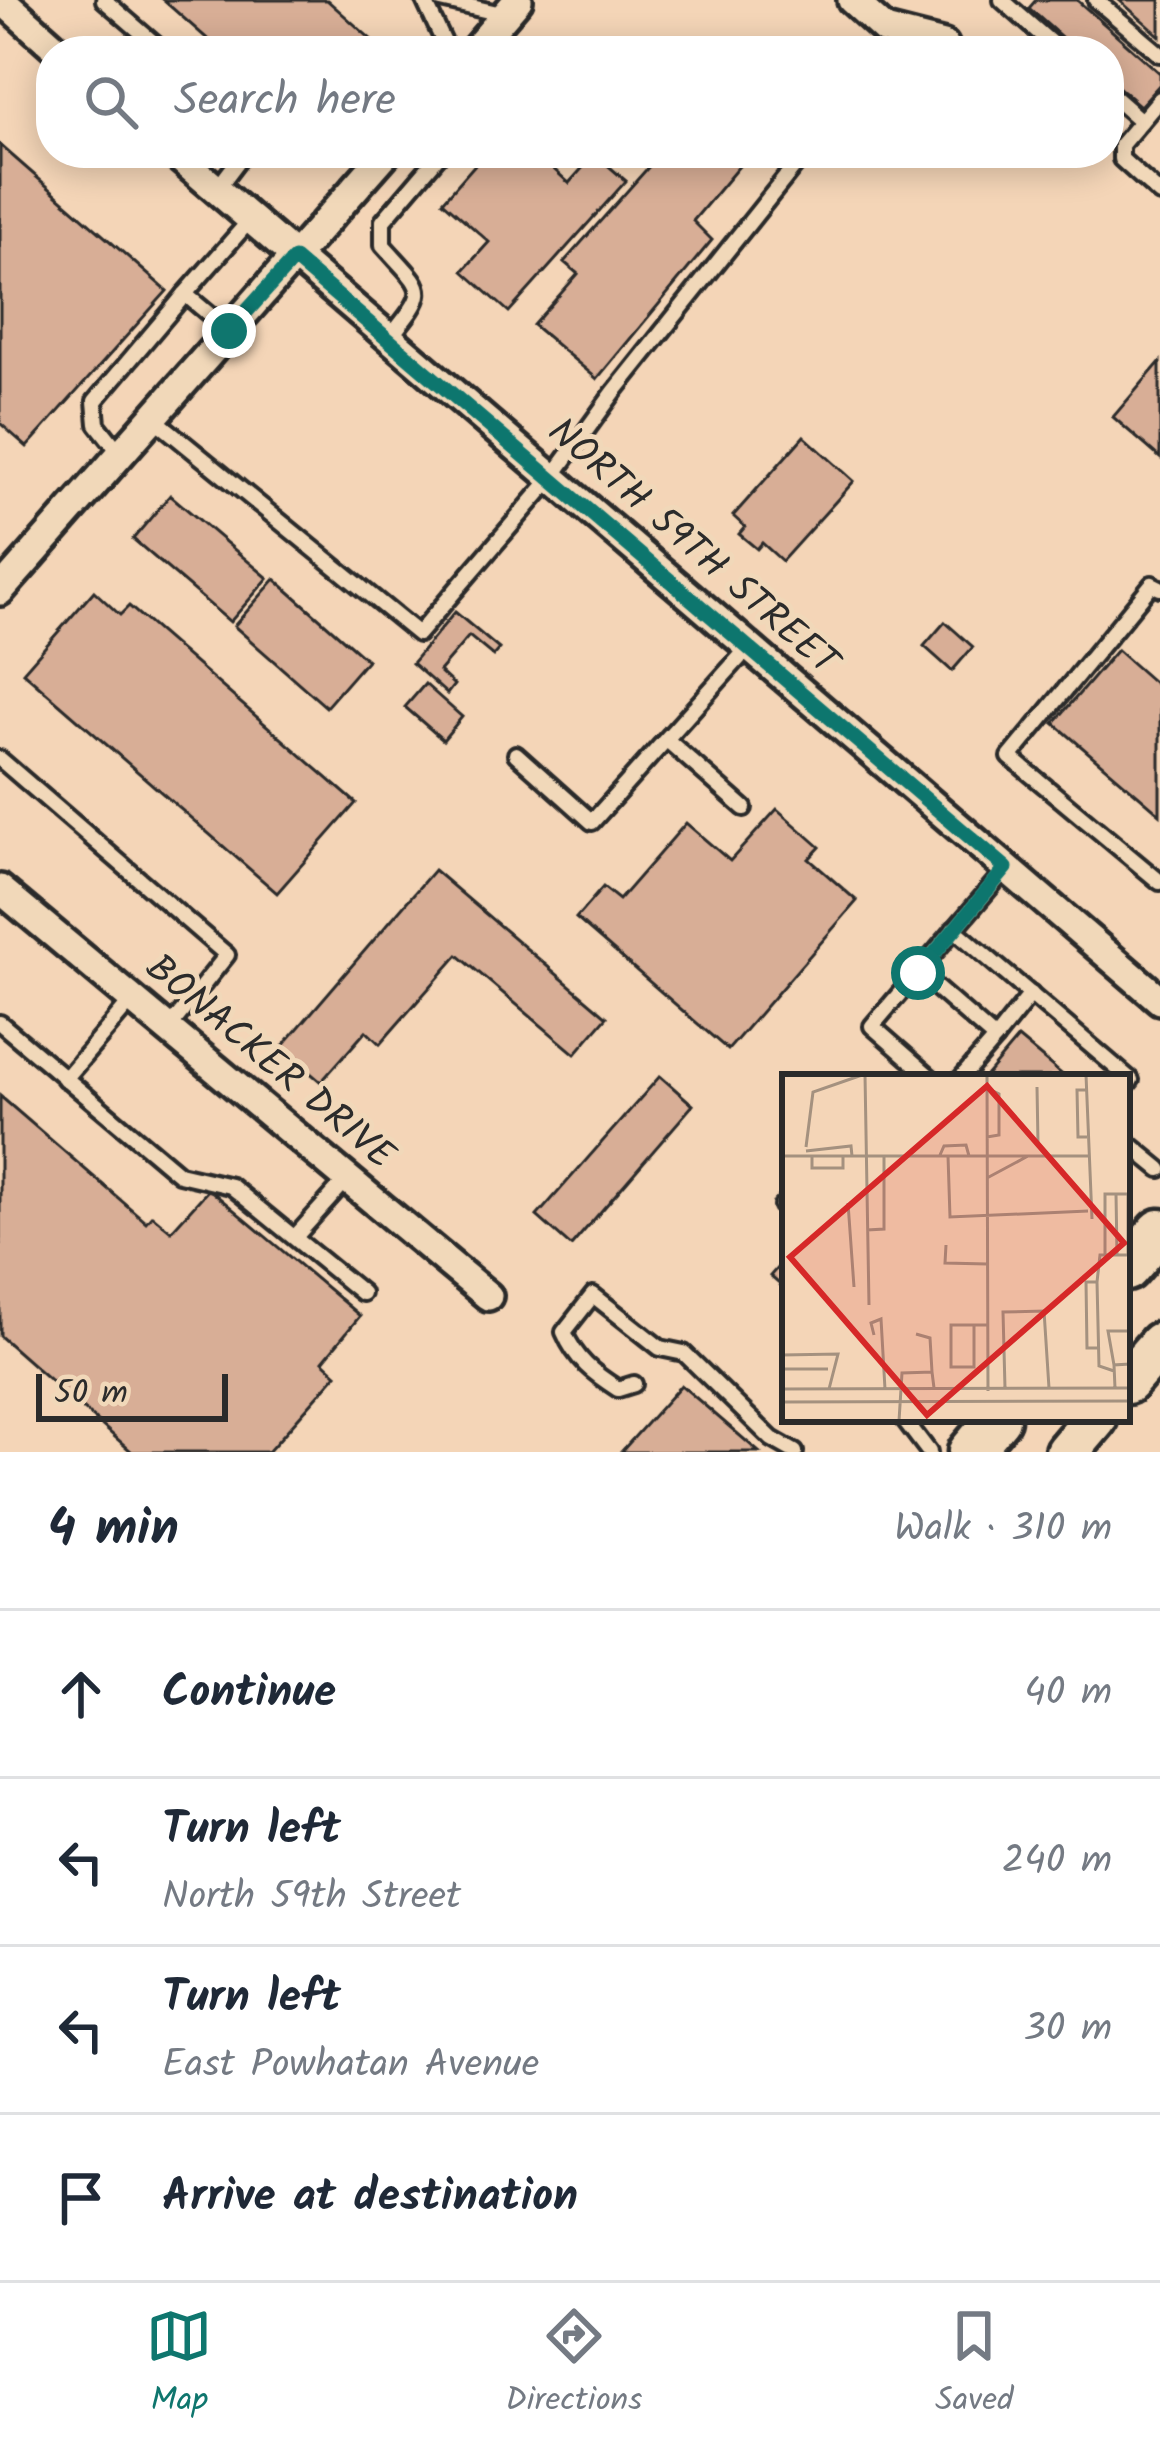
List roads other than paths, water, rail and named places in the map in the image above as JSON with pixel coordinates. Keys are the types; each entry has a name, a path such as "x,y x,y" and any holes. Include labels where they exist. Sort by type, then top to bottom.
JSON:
{"main road":[{"path":"1130,1379 1160,1344"},
{"path":"970,1452 995,1422"},
{"path":"1067,1452 1092,1422"},
{"path":"1089,1452 1111,1422"}],"street":[{"path":"852,0 887,36"},
{"path":"11,3 44,36"},
{"path":"487,36 512,7"},
{"name":"NORTH 59TH STREET","path":"191,168 1160,1000"},
{"path":"0,591 373,168"},
{"name":"BONACKER DRIVE","path":"0,890 488,1296"}],"lane":[{"path":"104,0 146,36"},
{"path":"424,0 441,36"},
{"path":"441,0 512,7"},
{"path":"1002,0 1043,36"},
{"path":"1096,0 1160,54"},
{"path":"1124,141 1160,99"},
{"path":"1124,106 1141,121"},
{"path":"1124,162 1160,194"},
{"path":"216,190 233,168"},
{"path":"388,340 417,303 421,290 414,274 383,245 383,221 428,168"},
{"path":"152,417 418,634 551,479 614,392 793,168"},
{"path":"120,453 97,424 94,400 250,220"},
{"path":"185,294 229,331"},
{"path":"1160,588 1152,584 1010,757 1160,882"},
{"path":"516,754 592,821 748,648"},
{"path":"667,740 744,808"},
{"path":"0,759 227,955 168,1029"},
{"path":"927,1074 872,1026 1006,868"},
{"path":"954,929 1125,1074"},
{"path":"918,973 995,1040"},
{"path":"965,1074 1031,994"},
{"path":"65,1079 132,1000"},
{"path":"0,1023 179,1174 231,1186 362,1293"},
{"path":"1130,1144 1160,1168"},
{"path":"296,1237 347,1179"},
{"path":"634,1384 618,1389 574,1354 564,1332 593,1295 660,1348 684,1353 772,1439 795,1452"},
{"path":"906,1422 928,1452"}]}
